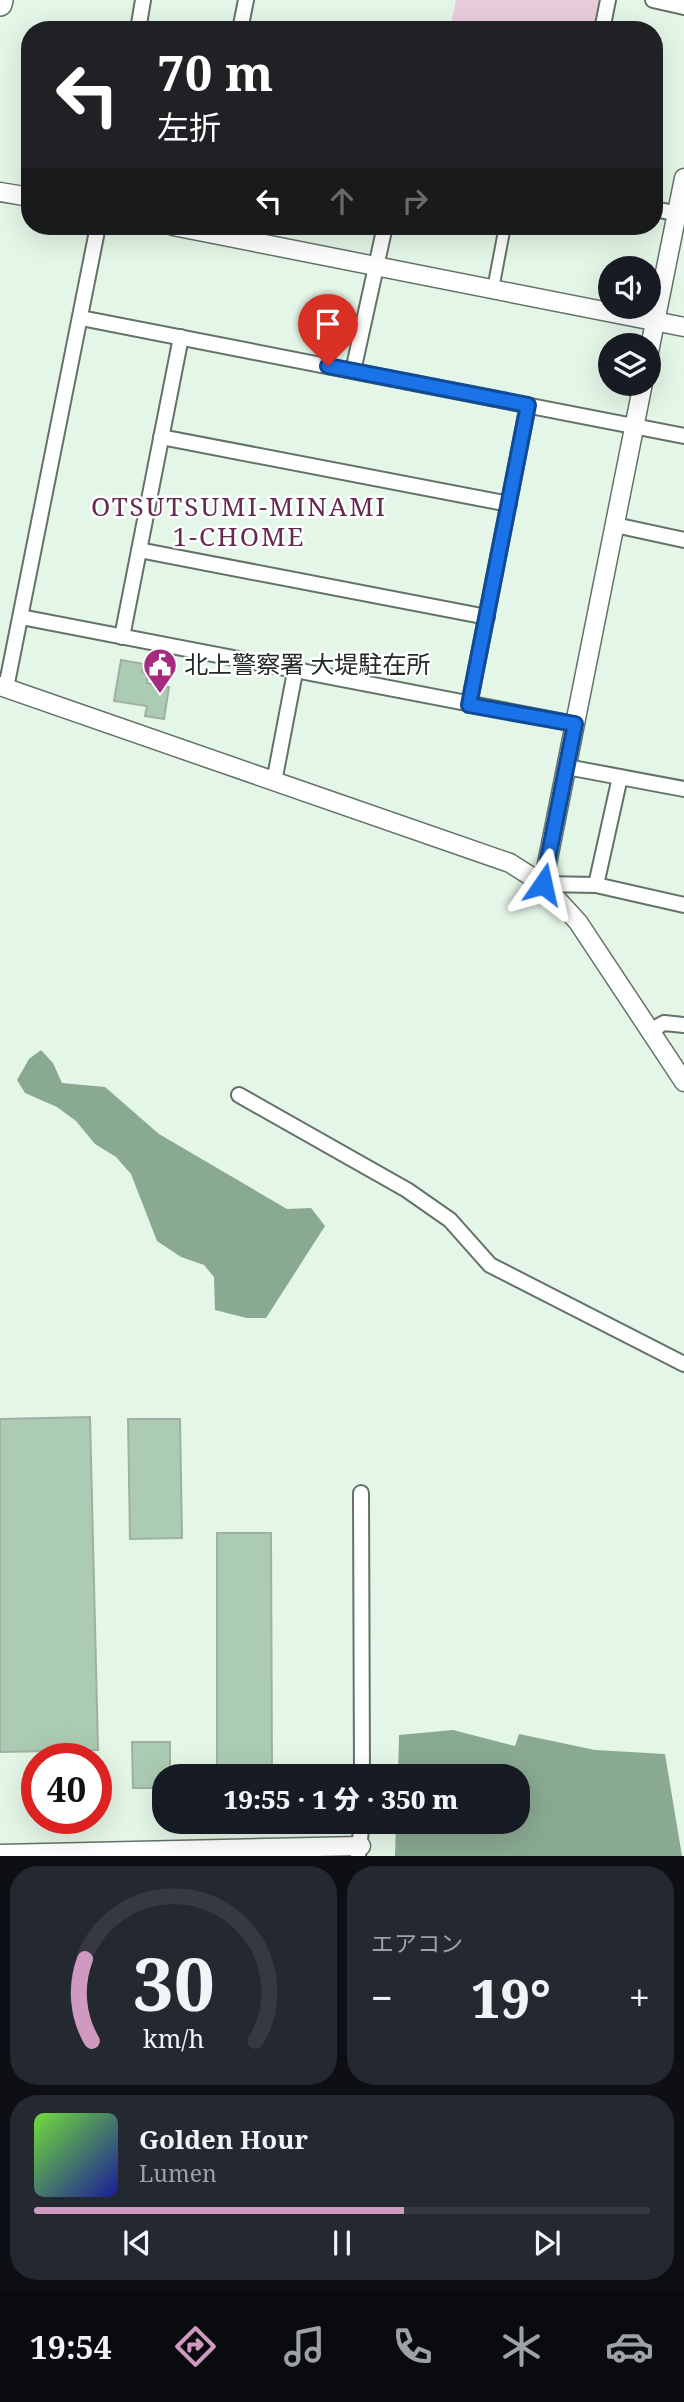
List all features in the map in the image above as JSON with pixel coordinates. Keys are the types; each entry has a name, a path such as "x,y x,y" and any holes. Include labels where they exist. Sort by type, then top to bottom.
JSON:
{"street":[{"path":"140,21 143,0"},
{"path":"245,21 246,0"},
{"path":"603,21 608,0"},
{"path":"653,0 684,6"},
{"path":"653,333 680,214 684,178"},
{"path":"0,192 21,196"},
{"path":"96,235 22,617 3,687 510,863 543,884 578,922 684,1082"},
{"path":"219,235 684,327"},
{"path":"353,371 383,235"},
{"path":"493,289 503,235"},
{"path":"81,317 684,436"},
{"path":"122,638 181,337"},
{"path":"543,884 641,396"},
{"path":"469,705 528,405"},
{"path":"161,437 509,504"},
{"path":"615,525 684,540"},
{"path":"139,550 486,617"},
{"path":"22,617 295,672 575,724"},
{"path":"274,782 295,672"},
{"path":"567,766 684,789"},
{"path":"596,885 620,777"},
{"path":"543,884 596,885 684,905"},
{"path":"650,1031 664,1023 684,1025"},
{"path":"239,1095 407,1190 450,1220 490,1265 684,1364"},
{"path":"360,1493 362,1764"},
{"path":"0,1854 360,1851"}],"shaded area":[{"path":"456,0 602,0 598,21 452,21"},
{"path":"41,1050 53,1063 62,1083 105,1087 159,1134 287,1209 311,1208 325,1226 266,1318 247,1318 215,1310 214,1277 204,1265 181,1257 157,1241 131,1174 116,1157 95,1144 76,1121 57,1107 25,1093 17,1080 29,1059"},
{"path":"453,1730 515,1746 519,1734 595,1750 665,1754 682,1856 395,1856 396,1834 530,1834 530,1764 398,1764 399,1735"}],"building":[{"path":"121,660 144,664 142,673 148,675 147,683 169,687 164,719 145,716 147,706 114,701"},
{"path":"90,1417 98,1743 21,1743 21,1752 0,1752 0,1419"},
{"path":"128,1419 180,1419 182,1538 130,1539"},
{"path":"217,1533 271,1533 272,1764 217,1764"},
{"path":"132,1742 170,1742 170,1764 152,1764 152,1788 133,1788"}],"place":[{"name":"北上警察署 大堤駐在所","path":"160,695"}],"district":[{"name":"OTSUTSUMI-MINAMI 1-CHOME","path":"239,522"}],"route":[{"path":"328,366 528,405 469,705 575,724 543,884"}]}
